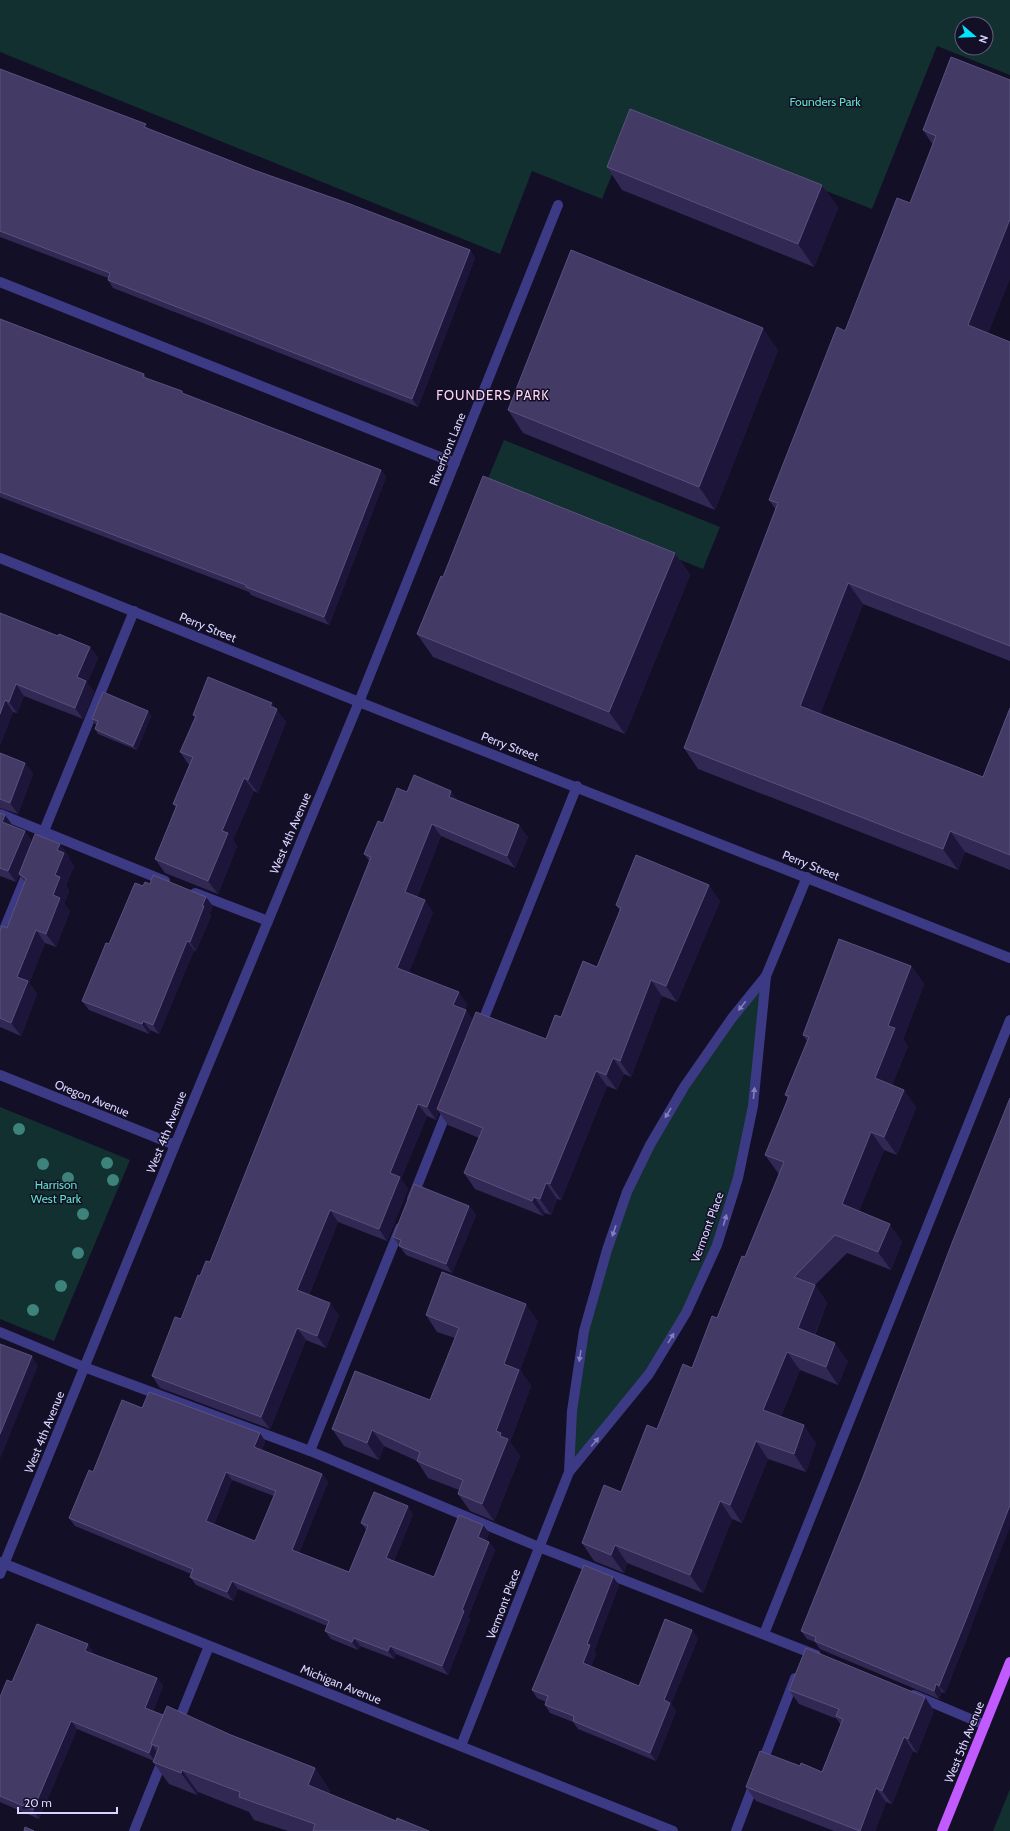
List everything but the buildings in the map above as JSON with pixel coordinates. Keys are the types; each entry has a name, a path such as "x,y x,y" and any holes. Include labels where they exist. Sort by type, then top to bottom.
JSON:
{"main road":[{"name":"West 5th Avenue","path":"942,1831 1010,1662"}],"street":[{"name":"Riverfront Lane","path":"360,702 558,205"},
{"path":"0,282 455,463"},
{"name":"Perry Street","path":"0,558 360,702 577,786 1010,958"},
{"path":"0,939 134,611"},
{"name":"West 4th Avenue","path":"0,1574 2,1562 360,702"},
{"path":"476,1038 577,786"},
{"path":"0,814 175,884"},
{"name":"Vermont Place","path":"570,1472 572,1411 584,1331 607,1250 627,1192 650,1145 684,1087 732,1018 766,976 807,877"},
{"path":"189,890 268,921"},
{"name":"Vermont Place","path":"461,1746 570,1472 649,1374 686,1313 718,1245 738,1178 753,1106 766,976"},
{"path":"764,1634 1010,1020"},
{"name":"Oregon Avenue","path":"0,1075 175,1145"},
{"path":"310,1451 452,1097"},
{"path":"0,1332 84,1367 310,1451 539,1548 764,1634 803,1657 827,1659"},
{"name":"Michigan Avenue","path":"2,1562 673,1831"},
{"path":"172,1736 209,1646"},
{"path":"736,1831 803,1657"},
{"path":"904,1691 985,1725"},
{"path":"134,1831 166,1751"}],"green space":[{"name":"Founders Park","path":"0,0 1010,0 1010,75 962,56 994,56 994,16 954,16 954,53 937,46 872,209 636,116 602,199 532,171 500,254 0,52"},
{"path":"504,440 720,527 703,569 486,483"},
{"path":"766,976 753,1106 717,1245 649,1374 569,1472 584,1331 607,1250 650,1145"},
{"name":"Harrison West Park","path":"0,1107 130,1160 54,1341 0,1319"},
{"path":"1010,1789 1010,1831 993,1831"}],"district":[{"name":"FOUNDERS PARK","path":"493,395"}]}
